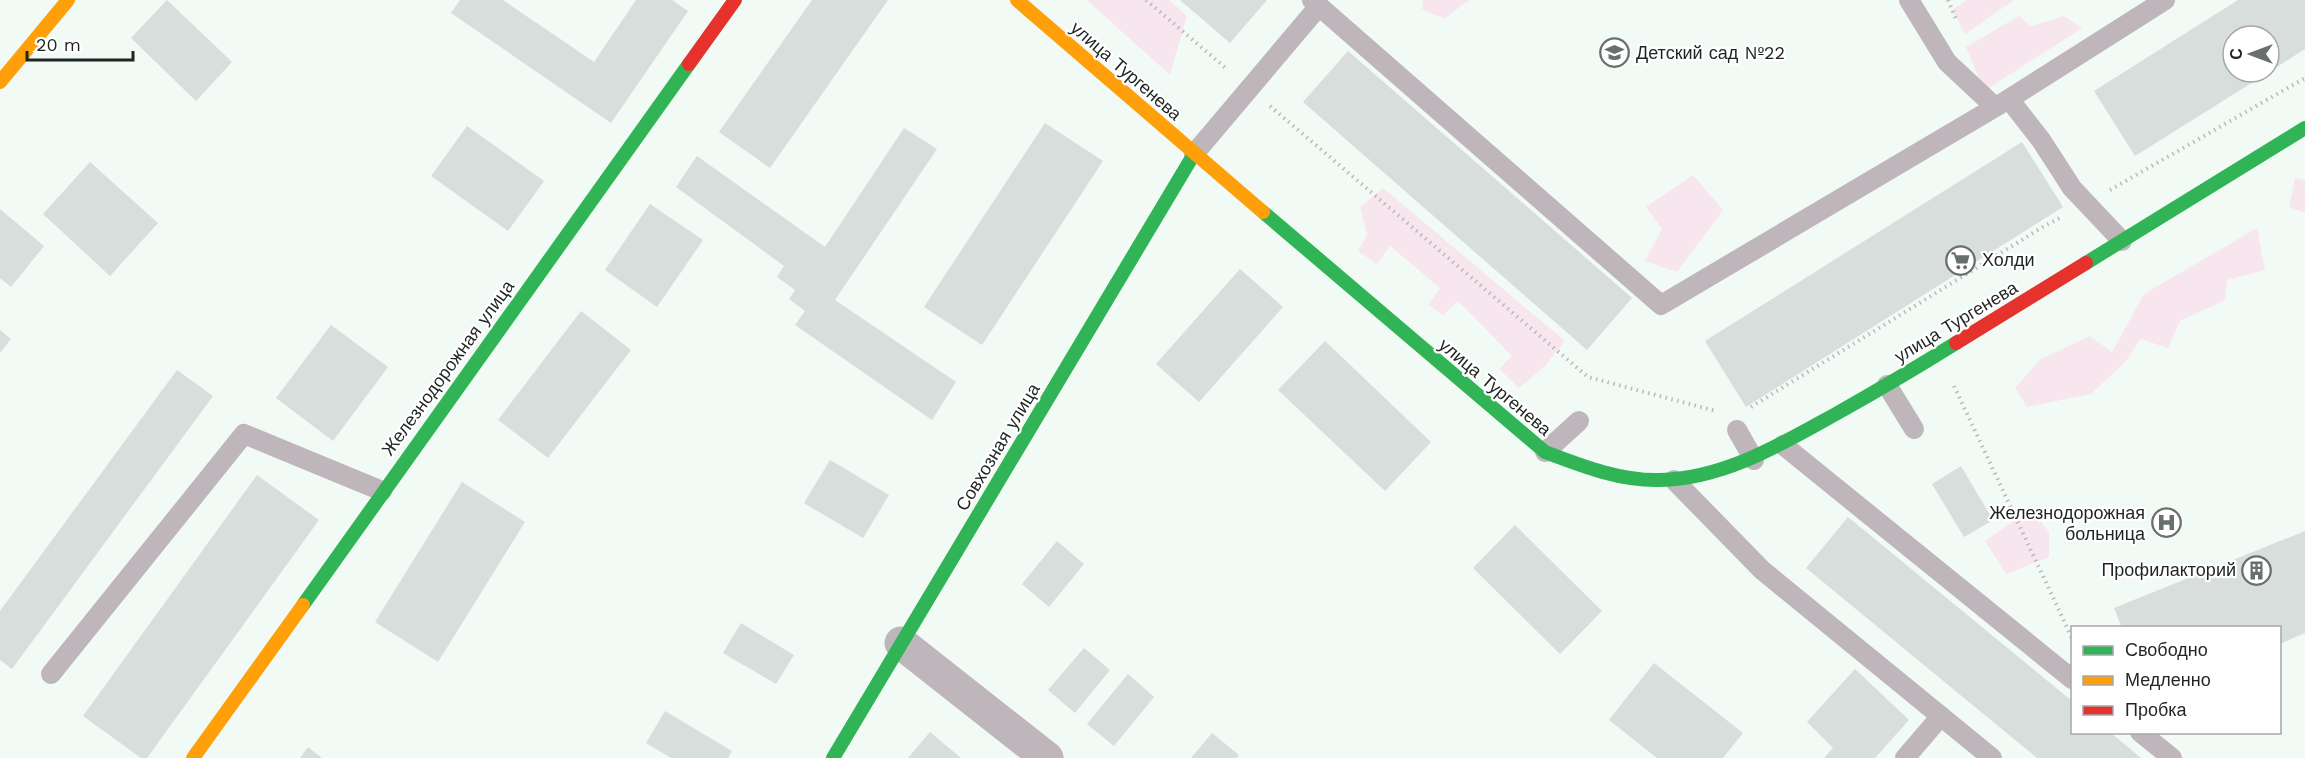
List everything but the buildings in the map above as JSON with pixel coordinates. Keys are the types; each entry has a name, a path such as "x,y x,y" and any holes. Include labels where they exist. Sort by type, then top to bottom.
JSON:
{"street":[{"path":"0,82 68,0"},
{"name":"Железнодорожная улица","path":"193,758 735,0"},
{"name":"улица Тургенева","path":"1017,0 1194,154 1545,452 1599,472 1638,479 1674,480 1719,471 1754,459 1783,445 1887,385 1941,345 2122,241 2245,160 2305,128"},
{"name":"Совхозная улица","path":"833,758 1194,154"},
{"path":"901,643 1047,758"}],"lane":[{"path":"1909,0 1947,62 2002,103 2042,140 2072,188 2122,241"},
{"path":"1194,154 1315,3 1661,305 2002,103 2165,0"},
{"path":"1887,385 1914,429"},
{"path":"1545,452 1579,421"},
{"path":"1732,422 1754,459"},
{"path":"51,674 244,434 382,491"},
{"path":"1783,445 2071,677"},
{"path":"1674,480 1762,570 1992,758"},
{"path":"1905,758 1941,716"},
{"path":"2142,734 2172,758"}],"path":[{"path":"1146,0 1588,376 1732,422"},
{"path":"1747,410 2036,231 2305,78"},
{"path":"1963,380 1954,386 2071,634"}],"shaded area":[{"path":"1087,0 1169,0 1187,16 1170,75"},
{"path":"1423,0 1469,0 1444,19 1422,9"},
{"path":"1967,0 2014,0 1965,34 1952,10"},
{"path":"2019,16 2031,26 2064,16 2082,28 1984,91 1966,47"},
{"path":"1693,175 1723,210 1677,272 1645,261 1662,229 1646,207"},
{"path":"2295,178 2305,180 2305,213 2289,207"},
{"path":"1383,188 1565,341 1545,366 1519,388 1499,369 1512,356 1458,301 1443,315 1428,305 1440,288 1390,246 1377,264 1358,251 1367,235 1360,207"},
{"path":"2257,228 2265,270 2227,280 2225,300 2180,321 2168,348 2141,339 2125,362 2091,394 2027,407 2015,388 2041,359 2090,336 2112,352 2144,294"},
{"path":"2031,509 2049,532 2049,557 2006,574 1985,541"}],"traffic: fast":[{"path":"303,605 689,64"},
{"path":"2086,263 2305,128"},
{"path":"833,758 1194,154"},
{"path":"1263,212 1545,452 1587,467 1630,478 1645,480 1683,478 1729,467 1793,438 1956,343"}],"traffic: slow":[{"path":"0,82 68,0"},
{"path":"1017,0 1263,212"},
{"path":"193,758 303,605"}],"traffic: jam":[{"path":"689,64 735,0"},
{"path":"1956,343 2086,263"}],"place":[{"name":"Детский сад №22","path":"1615,53"},
{"name":"Холди","path":"1961,260"},
{"name":"Железнодорожная больница","path":"2166,523"},
{"name":"Профилакторий","path":"2257,570"}]}
